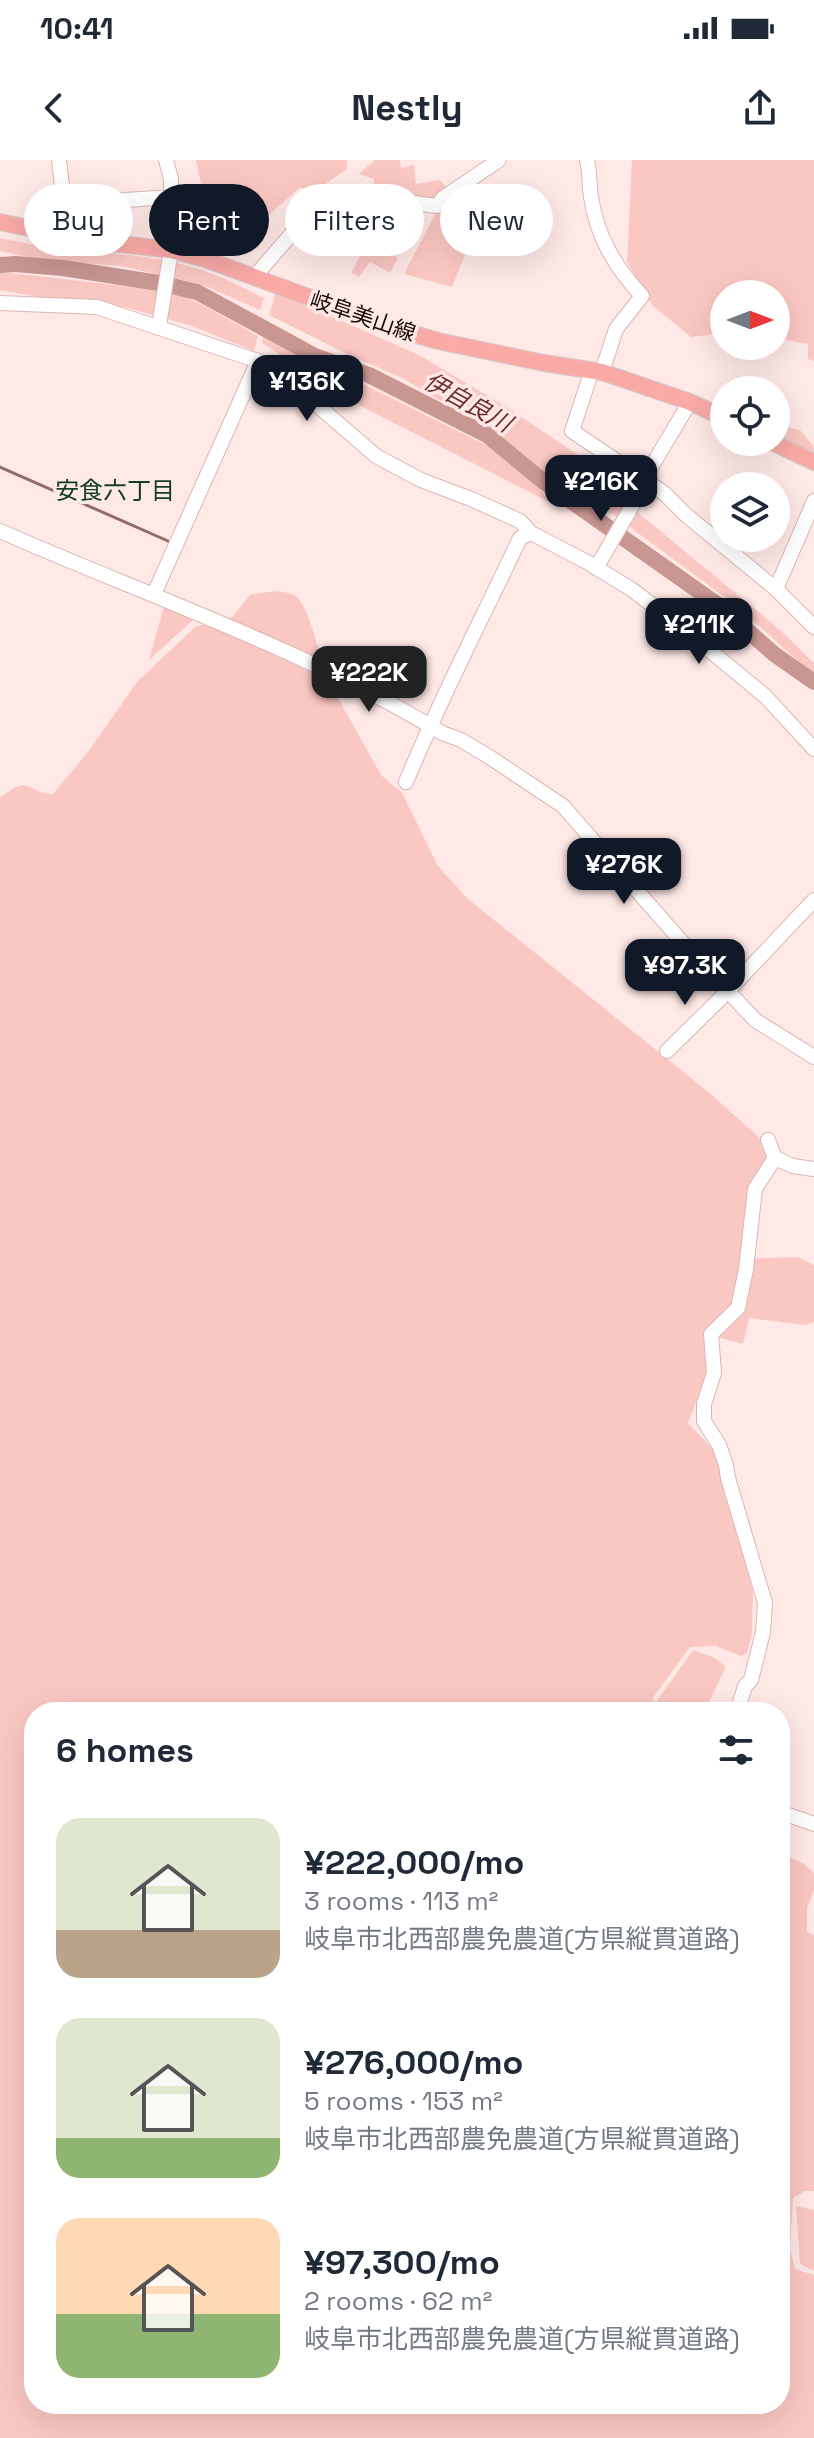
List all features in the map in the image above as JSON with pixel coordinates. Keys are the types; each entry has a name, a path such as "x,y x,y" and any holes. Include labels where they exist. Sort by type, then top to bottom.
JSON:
{"main road":[{"name":"岐阜美山線","path":"0,222 86,240 149,247"},
{"name":"岐阜美山線","path":"190,256 438,341 597,371 710,411"},
{"path":"790,451 814,462"}],"street":[{"path":"59,160 64,204 149,198"},
{"path":"166,160 171,184"},
{"path":"255,276 314,208 333,197 357,196 437,206 443,198 499,160"},
{"path":"587,160 594,213 605,249 622,275 642,296 616,329 572,431 664,493 776,589 814,627"},
{"path":"159,324 170,256"},
{"path":"0,303 97,307 159,324 258,361 280,373 376,456 421,480 520,521 531,533 600,562 765,696 814,749"},
{"path":"156,595 258,361"},
{"path":"600,562 690,402"},
{"path":"776,589 814,501"},
{"path":"0,531 236,629 326,670 503,765 563,806 755,1020 814,1057"},
{"path":"406,782 435,729 448,691 520,538 531,533"},
{"path":"667,1051 814,900"},
{"path":"768,1140 775,1158 793,1166 814,1169"},
{"path":"740,1702 751,1680 763,1632 765,1603 726,1465 719,1445 704,1421 704,1404 714,1373 711,1334 738,1308 746,1269 755,1189 775,1158"},
{"path":"790,1816 814,1824"}],"shaded area":[{"path":"196,160 347,160 347,169 325,184 285,184 285,201 269,215 269,184 201,184"},
{"path":"375,160 400,160 401,168 414,165 416,184 374,184 374,179 359,174"},
{"path":"632,160 814,160 814,361 808,359 808,344 790,341 790,280 710,280 710,335 691,337 652,305 627,262"},
{"path":"441,180 444,184 440,184 440,193 431,201 424,200 424,184 416,184"},
{"path":"440,205 440,256 465,256 452,287 404,274 413,256 424,256 424,236"},
{"path":"0,238 24,243 24,256 153,258 202,270 264,298 260,310 203,285 121,266 42,260 0,251"},
{"path":"360,256 398,258 390,273 370,262 359,277 351,273"},
{"path":"0,272 184,296 258,336 254,351 192,326 124,307 73,303 0,290"},
{"path":"276,292 419,355 508,408 629,489 624,501 779,629 814,663 814,675 738,607 600,505 540,470 446,404 402,378 269,315"},
{"path":"264,335 506,455 537,484 549,502 355,403 262,343"},
{"path":"790,428 800,430 814,447 814,453 790,442"},
{"path":"275,591 292,594 304,607 322,661 230,620 250,595"},
{"path":"164,606 194,619 149,660"},
{"path":"213,623 329,682 381,775 402,793 438,866 468,899 706,1090 760,1138 769,1158 744,1259 798,1257 814,1265 814,1322 805,1325 749,1318 743,1344 706,1334 706,1376 688,1423 717,1454 753,1592 752,1633 747,1653 741,1656 716,1646 690,1647 652,1699 656,1702 24,1702 24,2414 790,2414 790,2248 795,2269 814,2275 814,2438 0,2438 0,798 23,785 53,794 88,752 137,682 196,626"},
{"path":"693,1650 715,1658 726,1667 709,1702 656,1702"},
{"path":"790,1858 814,1873 814,1891 807,1908 807,1932 814,1935 814,2191 805,2191 793,2198 790,2248"},
{"path":"796,2206 814,2210 814,2271 800,2264"}],"waterway":[{"name":"伊自良川","path":"0,265 63,268 197,292 315,356 369,375 487,435 544,482 721,607 774,654 814,682"},
{"path":"0,467 168,541"}],"district":[{"name":"安食六丁目","path":"115,490"}]}
